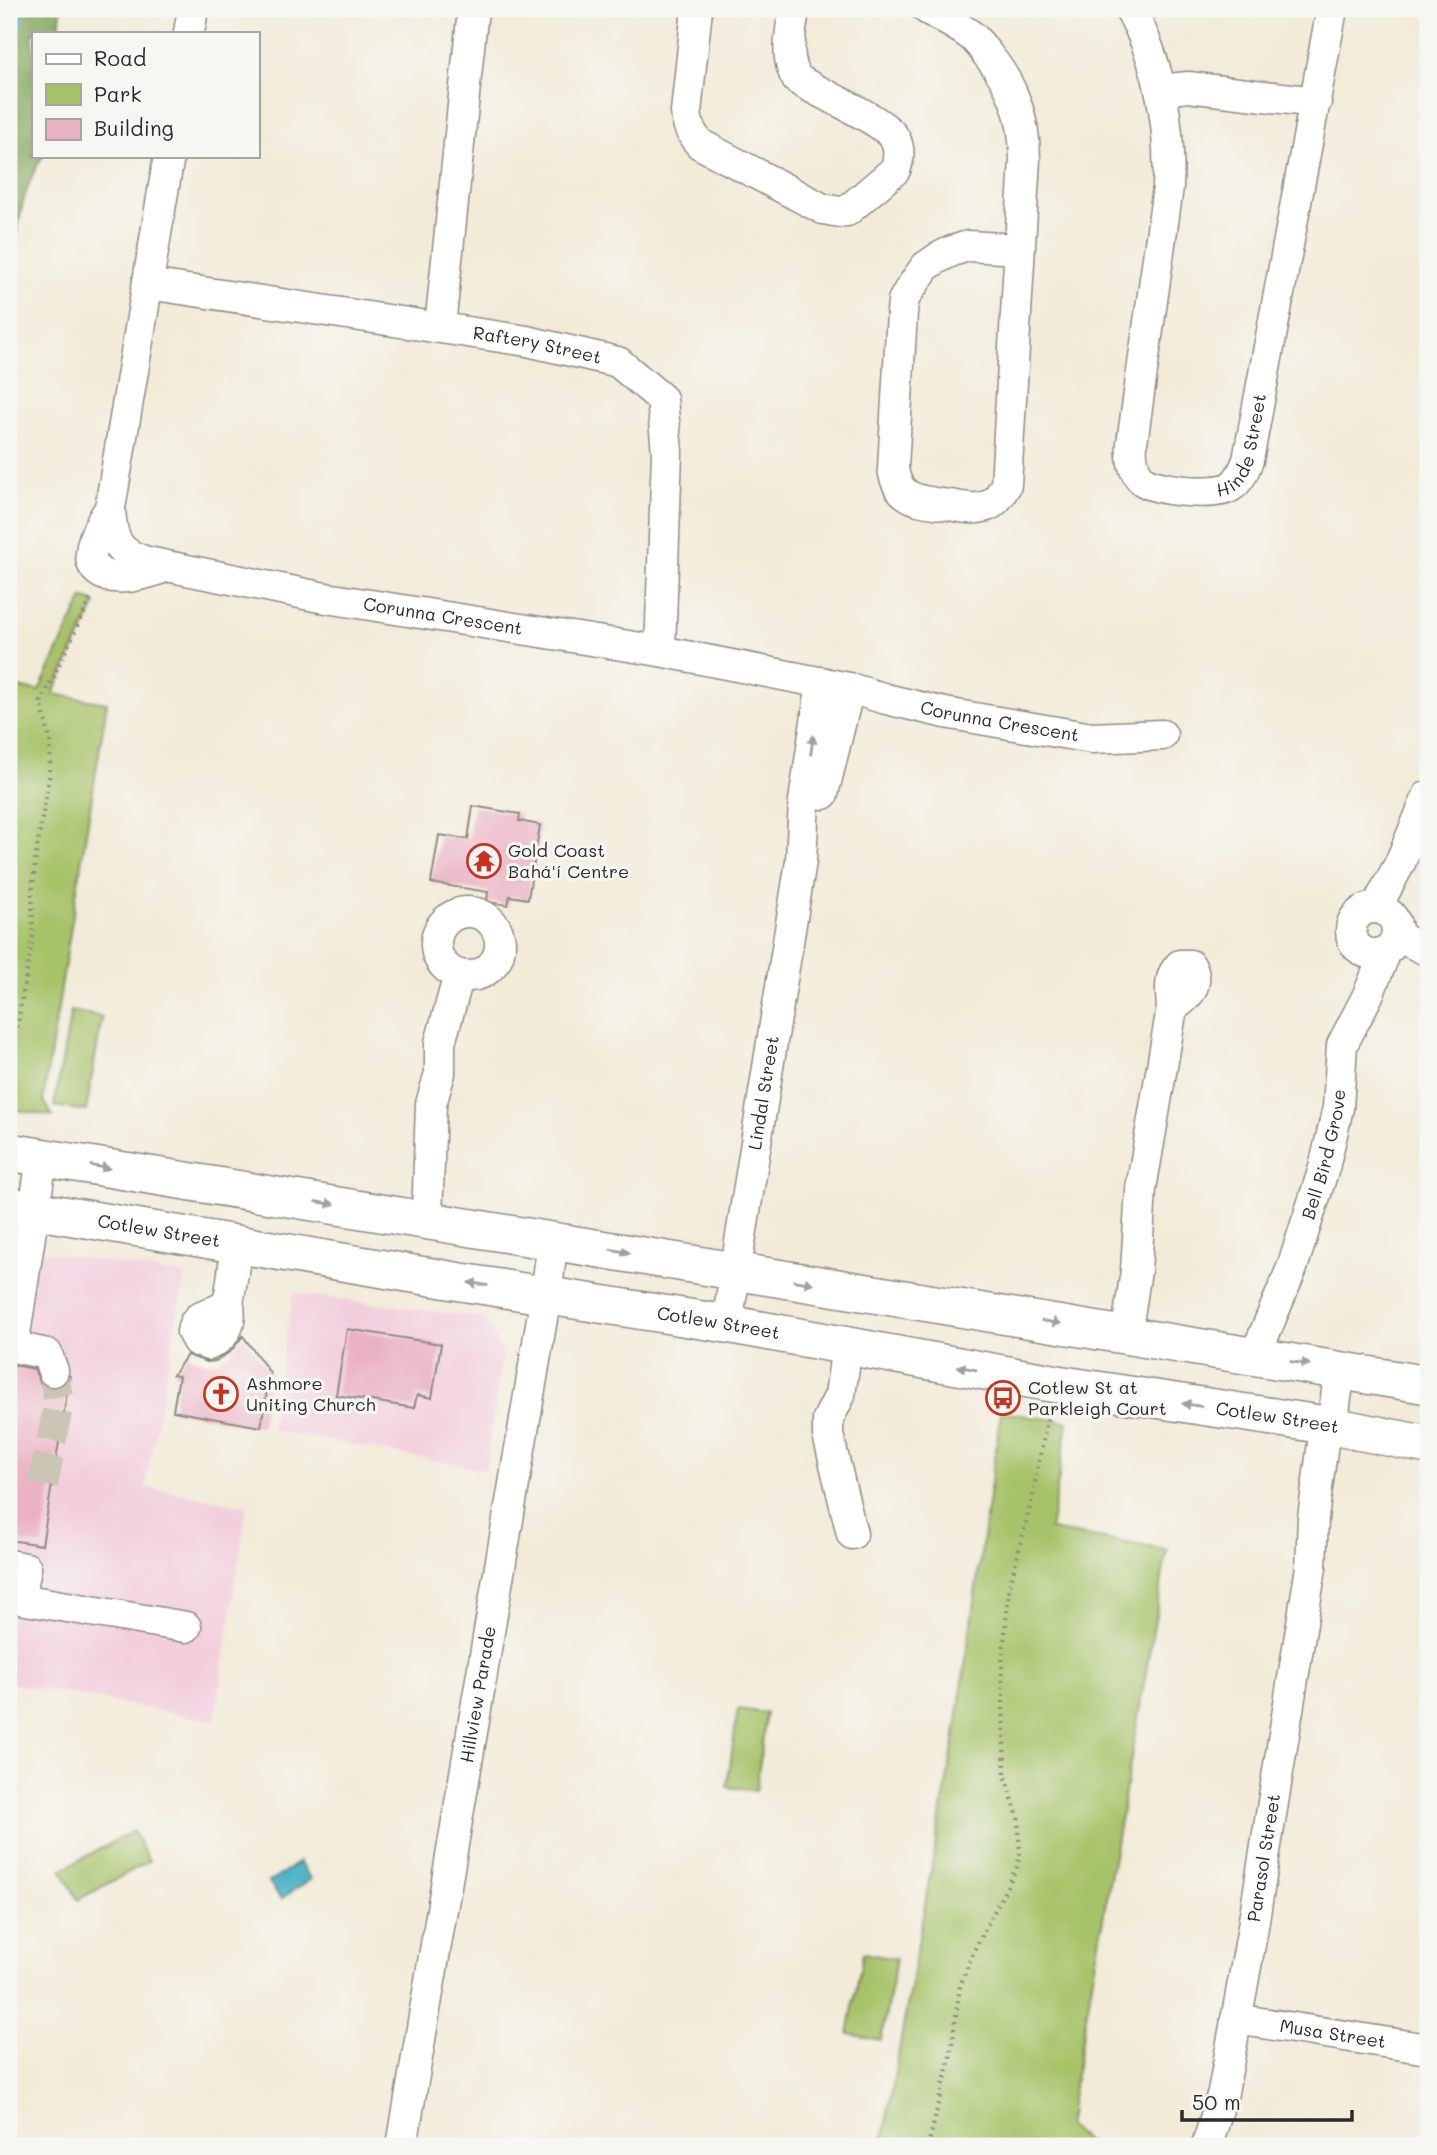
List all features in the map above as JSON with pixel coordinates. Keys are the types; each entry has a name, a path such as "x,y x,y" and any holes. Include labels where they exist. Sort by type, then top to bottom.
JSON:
{"main road":[{"path":"21,1144 427,1219 1428,1385"},
{"name":"Cotlew Street","path":"22,1208 727,1324 1057,1384 1332,1426 1428,1445"}],"street":[{"path":"189,32 193,9"},
{"path":"440,327 473,9"},
{"path":"697,9 686,112 694,137 700,144 823,209 847,211 895,170 898,146 883,126 797,79 791,68 789,52 794,9"},
{"path":"927,9 975,38 1004,76 1016,97 1025,141 1006,485 994,502 985,507 917,501 897,486 892,468 903,301 925,267 952,251 968,246 1019,249"},
{"name":"Hinde Street","path":"1130,9 1148,47 1160,90 1169,162 1132,459 1137,474 1146,483 1207,493 1231,487 1242,475 1248,460 1332,9"},
{"path":"1160,90 1188,87 1316,102"},
{"name":"Corunna Crescent","path":"169,158 110,508 112,531 118,547 135,559 320,597 660,652 835,685 946,713 1092,738 1162,735"},
{"name":"Raftery Street","path":"148,284 527,341 618,362 662,399 667,452 660,652"},
{"path":"110,508 94,535 90,548 90,558 99,571 117,578 167,566"},
{"name":"Lindal Street","path":"727,1324 801,861 821,802 835,685"},
{"path":"1376,908 1419,842 1428,796"},
{"path":"1389,945 1397,926 1391,915 1376,908 1356,918 1351,932 1354,943 1365,953 1389,945 1428,951"},
{"name":"Bell Bird Grove","path":"1255,1356 1292,1268 1320,1180 1338,1108 1342,1045 1368,995 1389,945"},
{"path":"427,1219 430,1104 440,1073 440,1043 459,975"},
{"path":"1125,1335 1136,1271 1141,1188 1172,1008"},
{"path":"21,1144 22,1208 11,1346 47,1354 53,1371"},
{"name":"Hillview Parade","path":"402,2146 546,1295 553,1240"},
{"path":"202,1343 191,1332 195,1320 219,1309 228,1301 237,1244"},
{"path":"847,1346 840,1395 828,1419 828,1435 852,1534"},
{"name":"Parasol Street","path":"1207,2146 1223,2092 1311,1567 1331,1517 1342,1447 1332,1426 1340,1370"},
{"path":"9,1566 26,1568 20,1599 187,1627"},
{"name":"Musa Street","path":"1236,2019 1428,2049"}],"path":[{"path":"21,1144 9,1113 12,1056 33,935 32,895 36,853 49,778 51,744 41,702 97,585 106,575"},
{"path":"928,2146 950,2058 960,1986 973,1952 1020,1857 1018,1818 1006,1775 1002,1664 1009,1589 1048,1415"}],"shaded area":[{"path":"9,1246 185,1275 145,1487 247,1506 215,1721 9,1683"},
{"path":"293,1293 484,1318 503,1354 485,1470 271,1430"}],"green space":[{"path":"9,9 61,9 59,32 32,32 32,158 42,158 24,199 9,275"},
{"path":"83,598 96,603 53,694 107,703 43,1100 53,1116 9,1109 9,686 39,691"},
{"path":"71,1011 102,1017 86,1111 54,1106"},
{"path":"1001,1412 1068,1422 1050,1530 1167,1550 1067,2126 1093,2146 882,2146 955,1736"},
{"path":"738,1709 766,1713 756,1791 727,1787"},
{"path":"133,1831 149,1861 78,1900 61,1870"},
{"path":"863,1953 896,1959 881,2040 848,2034"}],"water":[{"path":"299,1862 311,1879 281,1899 269,1882"}],"building":[{"name":"Gold Coast Bahá'í Centre","path":"473,806 520,814 519,821 540,825 528,899 510,896 508,905 487,902 488,892 431,883 439,835 468,839"},
{"path":"347,1329 441,1344 432,1398 417,1395 414,1408 336,1395"},
{"name":"Ashmore Uniting Church","path":"243,1336 270,1373 261,1427 173,1411 179,1376 173,1375 187,1355 207,1362 216,1361 231,1351"},
{"path":"9,1364 34,1369 41,1384 50,1388 67,1382 70,1375 42,1545 9,1540"}],"waterway":[{"path":"9,53 23,9"},
{"path":"9,65 9,109"}],"tunnel":[{"path":"43,1485 59,1402 53,1371"}],"place":[{"name":"Gold Coast Bahá'í Centre","path":"484,861"},
{"name":"Ashmore Uniting Church","path":"221,1394"},
{"name":"Cotlew St at Parkleigh Court","path":"1003,1398"}]}
